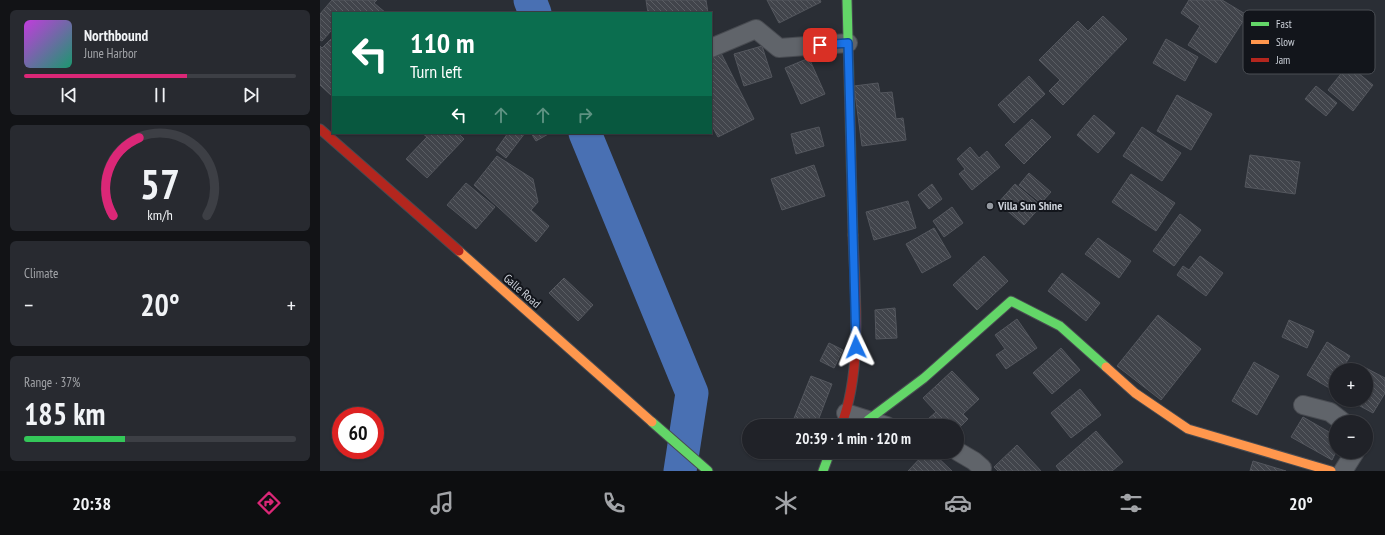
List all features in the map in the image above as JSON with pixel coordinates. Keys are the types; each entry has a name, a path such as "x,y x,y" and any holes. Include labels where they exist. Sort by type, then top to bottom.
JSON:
{"main road":[{"path":"844,419 856,347 846,0"},
{"name":"Galle Road","path":"320,129 708,471"},
{"path":"869,419 924,378 1011,301 1060,326 1135,393 1188,429 1331,471"},
{"path":"823,471 827,459"}],"street":[{"path":"712,48 756,28 779,48 848,43"},
{"path":"1303,405 1330,412 1334,415"},
{"path":"964,455 982,468"},
{"path":"1343,471 1350,459"}],"building":[{"path":"332,0 377,0 374,3 385,12 332,12 332,32 322,41 320,40 320,14"},
{"path":"646,0 706,0 708,12 648,12"},
{"path":"767,0 820,0 821,2 779,23"},
{"path":"1189,0 1222,0 1243,13 1243,21 1216,63 1188,45 1200,26 1181,13"},
{"path":"1103,16 1127,39 1063,105 1049,91 1060,80 1039,60 1078,21 1088,31"},
{"path":"332,38 332,96 320,85 320,46 322,48"},
{"path":"1166,39 1198,57 1185,81 1153,63"},
{"path":"762,46 772,77 744,86 734,54"},
{"path":"721,53 754,119 718,137 712,126 712,58"},
{"path":"809,58 825,94 801,104 785,68"},
{"path":"1341,74 1359,74 1373,85 1353,111 1328,90"},
{"path":"1029,76 1045,94 1014,123 998,105"},
{"path":"878,83 880,93 892,92 896,119 903,118 906,140 862,146 854,86"},
{"path":"1316,86 1337,103 1326,116 1305,99"},
{"path":"1177,95 1212,114 1191,150 1157,131"},
{"path":"1094,115 1115,133 1098,153 1077,135"},
{"path":"1032,119 1051,137 1024,164 1005,145"},
{"path":"819,127 824,146 796,154 791,134"},
{"path":"1142,127 1181,153 1162,181 1123,156"},
{"path":"423,134 459,134 464,139 427,178 406,159 427,137"},
{"path":"507,134 524,134 506,158 496,150"},
{"path":"532,134 548,134 536,141"},
{"path":"970,147 979,158 987,151 1000,167 972,190 959,174 965,169 957,159"},
{"path":"1250,155 1300,162 1295,194 1245,187"},
{"path":"497,156 533,179 538,202 531,210 549,226 536,242 474,185"},
{"path":"814,165 825,196 782,210 771,179"},
{"path":"1029,173 1051,192 1041,203 1019,185"},
{"path":"1131,174 1175,203 1156,231 1112,202"},
{"path":"466,183 495,207 476,229 447,205"},
{"path":"932,184 942,199 929,209 918,195"},
{"path":"1015,184 1041,206 1024,225 998,203"},
{"path":"908,201 916,228 874,240 866,212"},
{"path":"952,207 963,223 944,237 933,221"},
{"path":"1180,214 1201,230 1174,266 1153,251"},
{"path":"934,228 951,257 922,273 906,244"},
{"path":"1098,238 1131,261 1119,278 1085,254"},
{"path":"984,256 1008,281 977,310 953,285"},
{"path":"1200,256 1223,273 1206,296 1177,275 1183,266 1189,270"},
{"path":"1062,273 1100,303 1086,321 1048,291"},
{"path":"564,278 593,305 578,321 549,293"},
{"path":"895,308 897,338 876,339 875,310"},
{"path":"1158,315 1201,349 1161,400 1117,366"},
{"path":"1017,319 1037,348 1006,369 996,355 1005,349 995,335"},
{"path":"1289,320 1314,331 1307,348 1282,337"},
{"path":"1327,342 1350,356 1346,363 1329,363 1329,388 1307,375"},
{"path":"829,343 843,350 834,368 820,361"},
{"path":"1061,348 1080,370 1052,394 1033,373"},
{"path":"1254,362 1279,376 1257,415 1232,401"},
{"path":"952,371 979,399 963,414 968,419 964,423 964,419 928,419 936,412 923,398"},
{"path":"1373,372 1385,378 1385,393 1373,413 1362,407 1373,407"},
{"path":"811,376 832,384 819,419 794,419"},
{"path":"1080,389 1101,415 1071,438 1051,413"},
{"path":"1303,417 1329,432 1329,458 1291,437"},
{"path":"1096,431 1123,462 1112,471 1060,471 1056,466"},
{"path":"1017,445 1041,471 998,471 994,467"},
{"path":"919,459 939,459 952,471 908,471"},
{"path":"1253,461 1286,471 1250,471"}],"waterway":[{"path":"530,0 535,12"},
{"path":"585,134 692,393 680,471"}],"traffic: fast":[{"path":"847,0 853,235"},
{"path":"869,419 924,378 1011,301 1060,326 1106,367"},
{"path":"652,422 708,471"},
{"path":"823,471 827,459"}],"traffic: slow":[{"path":"459,251 652,422"},
{"path":"1106,367 1135,393 1188,429 1331,471"}],"traffic: jam":[{"path":"320,129 459,251"},
{"path":"843,419 848,404 855,357 856,307 853,235"}],"place":[{"name":"Villa Sun Shine","path":"990,206"}],"route":[{"path":"820,45 848,43 856,347"}]}
